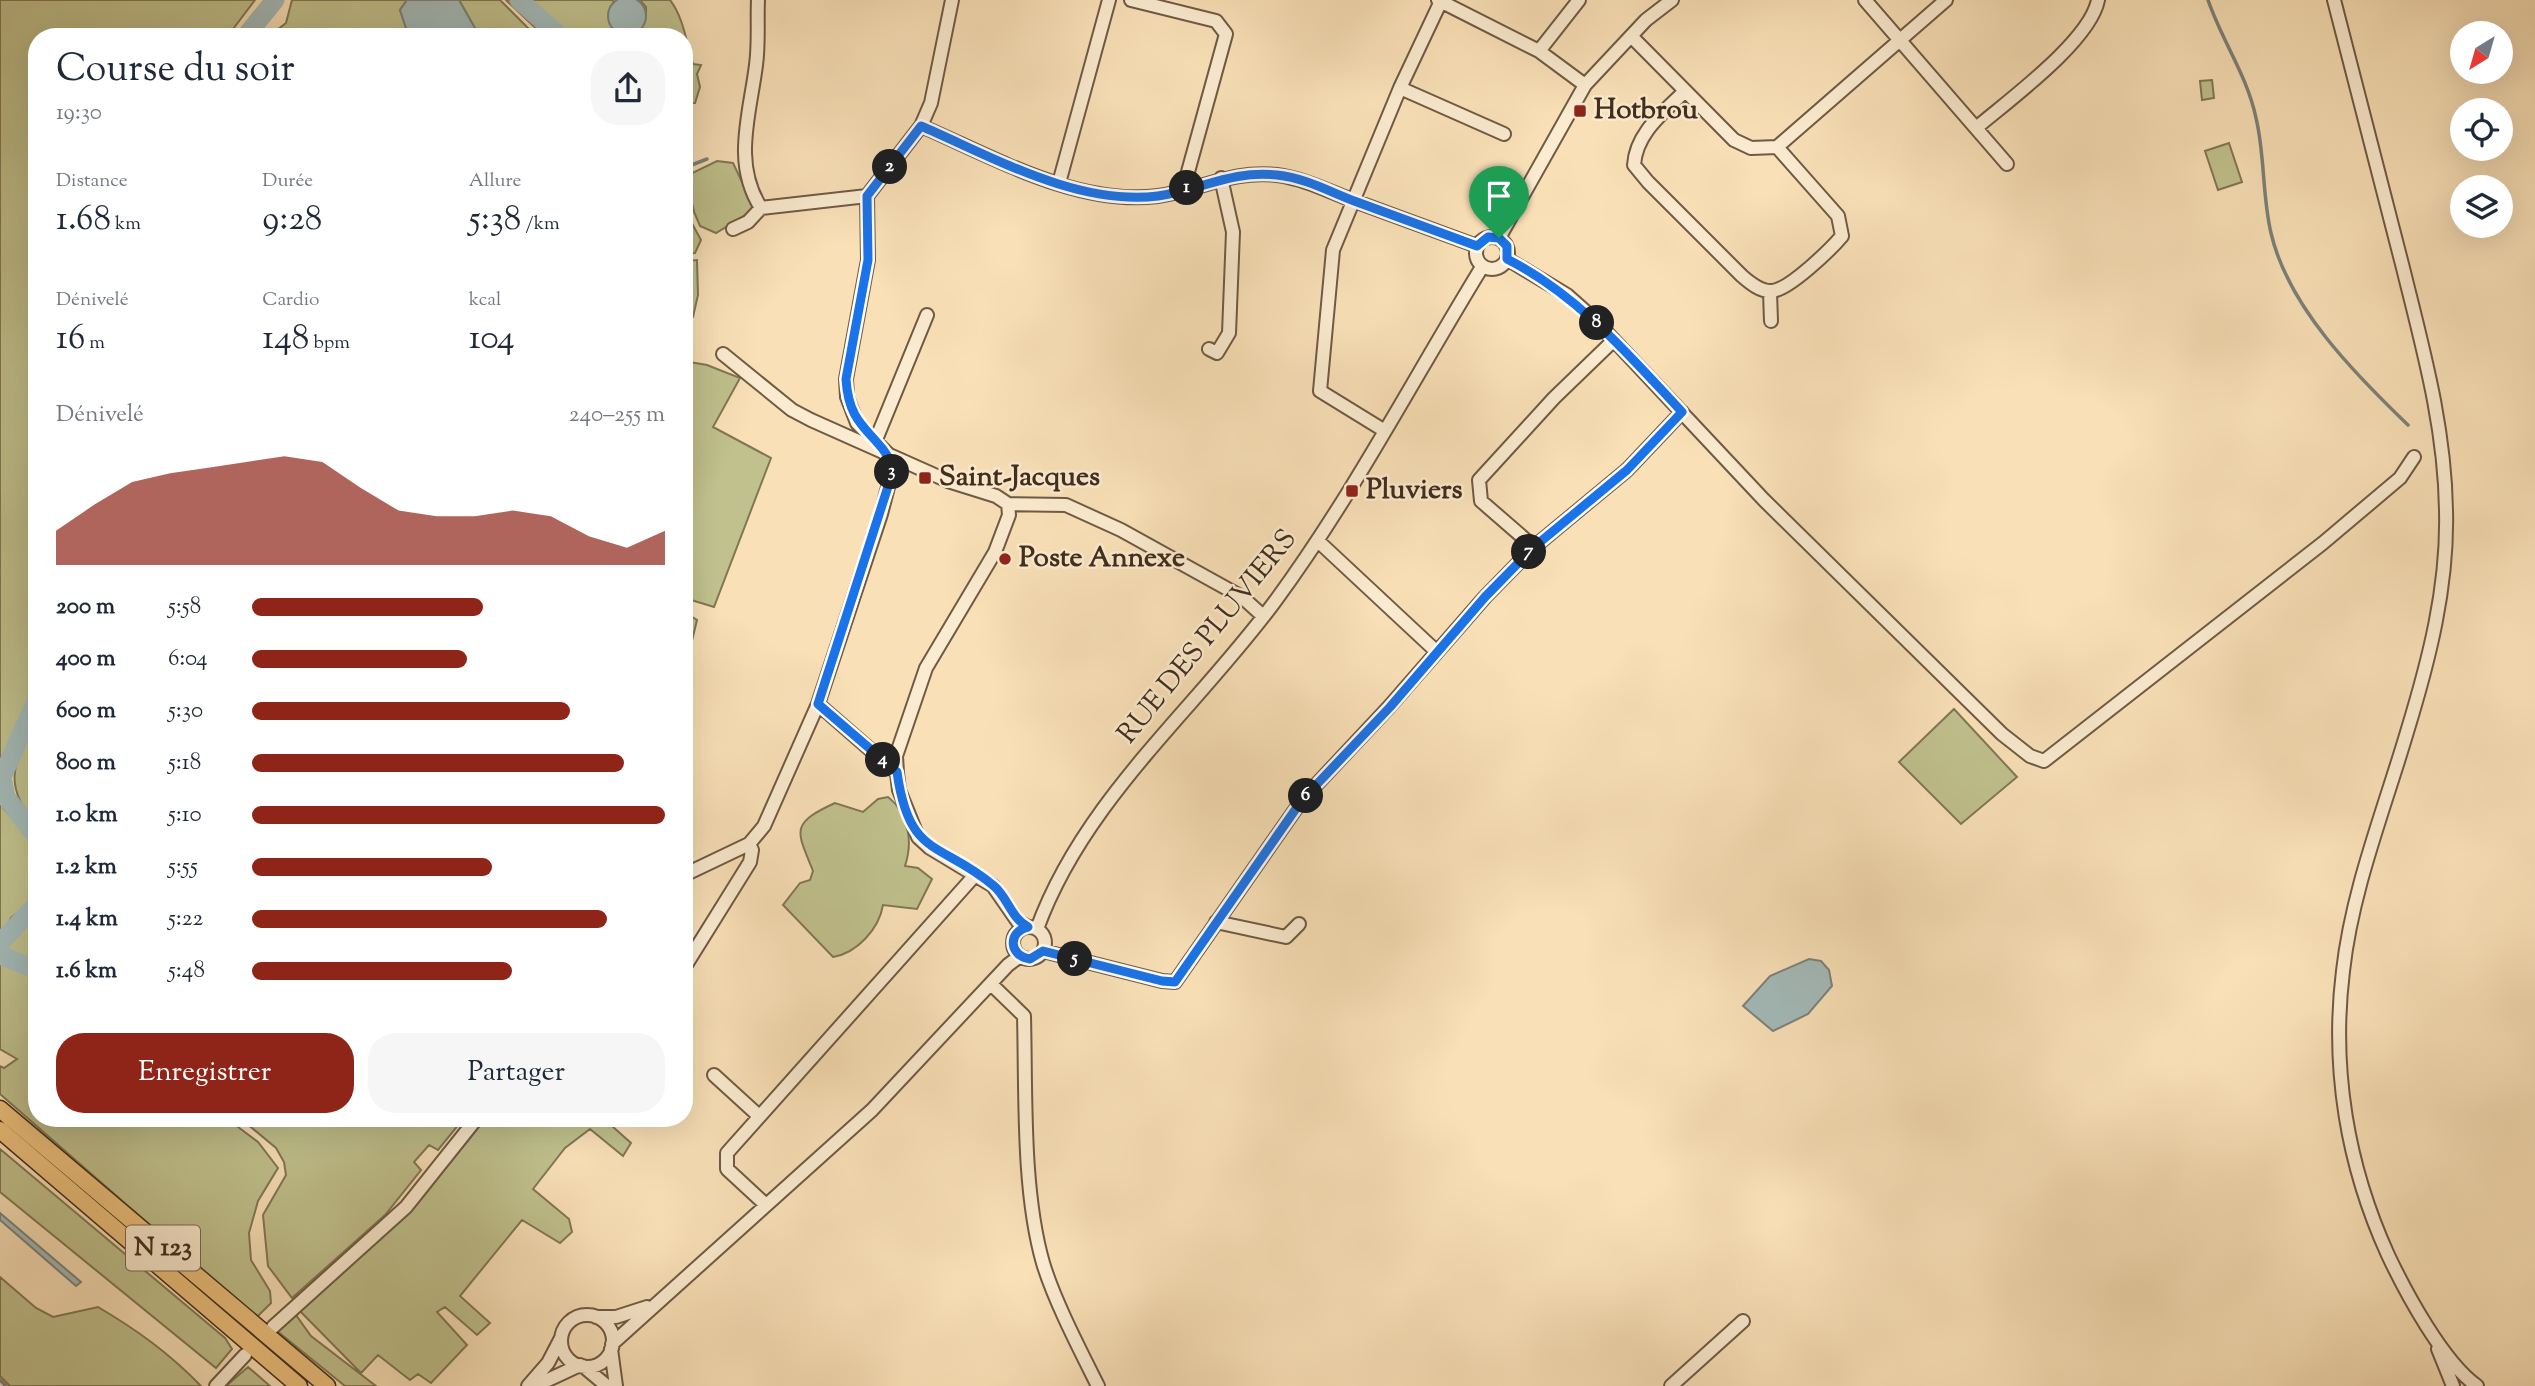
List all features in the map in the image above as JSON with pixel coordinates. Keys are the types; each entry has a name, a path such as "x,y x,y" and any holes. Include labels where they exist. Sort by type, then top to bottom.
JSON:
{"main road":[{"name":"N 123","path":"0,1109 327,1386"},
{"name":"N 123","path":"0,1130 299,1386"}],"street":[{"path":"758,0 756,64 744,150 744,169 753,195 761,208"},
{"path":"693,870 749,844 764,826 818,704 881,514 894,468 888,454 858,423 847,397 848,370 868,260 867,196 921,126 931,103 952,0"},
{"path":"1059,183 1109,0"},
{"path":"1131,0 1216,21 1226,34 1183,190"},
{"path":"1539,51 1579,0"},
{"path":"1499,238 1585,85 1631,36 1672,0"},
{"path":"1865,0 2007,163"},
{"path":"1631,36 1734,140 1751,148 1777,147 1946,0"},
{"path":"1976,128 2077,38 2093,18 2098,0"},
{"path":"2334,0 2431,384 2444,456 2447,513 2436,621 2426,671 2364,875 2343,968 2338,1069 2354,1160 2379,1234 2426,1324 2454,1386"},
{"path":"1385,431 1320,391 1333,250 1400,88 1440,1 1539,51 1585,85"},
{"path":"1400,88 1504,134"},
{"path":"1685,91 1650,126 1635,149 1634,165 1742,276 1753,285 1770,292 1784,287 1842,236 1838,216 1777,147"},
{"path":"921,126 1059,183 1114,196 1159,196 1221,178 1255,173 1281,176 1319,185 1353,201 1477,246"},
{"path":"1209,349 1217,353 1229,333 1233,232 1221,178"},
{"path":"733,229 748,222 761,208 867,196"},
{"path":"1488,237 1499,238 1507,246 1507,259 1498,268 1482,267 1475,258 1477,246 1488,237"},
{"path":"1507,259 1534,272 1567,295 1615,340 1725,458 2002,734 2029,757 2044,761 2323,543 2400,478 2414,457"},
{"name":"RUE DES PLUVIERS","path":"1033,928 1050,894 1124,779 1263,616 1318,541 1482,267"},
{"path":"1770,292 1772,321"},
{"path":"875,442 927,315"},
{"path":"1534,547 1481,501 1479,480 1553,398 1615,340"},
{"path":"723,354 792,410 948,481 996,496 1008,504 1023,502 1066,505 1076,509 1121,530 1242,597 1263,616"},
{"path":"1033,928 1019,930 1013,939 1014,949 1020,956 1030,959 1043,951 1175,982 1302,800 1534,547 1627,470 1682,412"},
{"path":"1008,504 1009,514 995,552 926,668 896,756 897,772 899,790 918,837 930,848 993,886 1018,922 1033,928 1045,941 1043,951"},
{"path":"1318,541 1437,652"},
{"path":"818,704 897,772"},
{"path":"693,954 750,862 752,850 749,844"},
{"path":"766,1205 727,1169 725,1159 759,1116 976,874"},
{"path":"1216,922 1286,937 1299,924"},
{"path":"535,1386 582,1366 598,1364 656,1303 872,1110 1020,956"},
{"path":"991,984 1024,1016 1028,1149 1036,1230 1044,1265 1098,1386"},
{"path":"714,1074 759,1116"},
{"path":"273,1327 405,1207 470,1127"},
{"path":"528,1386 548,1363 572,1319 580,1316 616,1317 656,1303"},
{"path":"595,1317 609,1328 616,1386"},
{"path":"1671,1386 1743,1321"},
{"path":"2426,1324 2466,1376 2477,1386"},
{"path":"561,1338 567,1358 607,1386"},
{"path":"216,1386 245,1355"}],"green space":[{"path":"0,0 255,0 234,28 28,28 28,712 6,762 0,758"},
{"path":"292,0 407,0 400,10 406,28 280,28 286,23"},
{"path":"459,0 500,0 528,28 475,28"},
{"path":"506,0 516,0 547,28 536,28"},
{"path":"527,0 613,0 620,28 560,28"},
{"path":"640,0 670,0 683,28 641,28 646,7"},
{"path":"693,64 701,65 697,74 700,87 695,103"},
{"path":"2212,80 2214,98 2202,100 2200,81"},
{"path":"2229,143 2242,182 2218,190 2205,151"},
{"path":"717,161 733,163 755,209 716,233 700,226 693,208 693,173"},
{"path":"693,225 701,240 693,253"},
{"path":"693,260 697,260 698,295 693,317"},
{"path":"693,363 740,378 713,427 771,458 714,607 693,601"},
{"path":"693,618 697,620 693,637"},
{"path":"1954,709 2017,777 1961,824 1899,762"},
{"path":"28,735 28,815 15,785 15,772"},
{"path":"0,796 4,809 28,836 28,904 11,918 0,938"},
{"path":"888,797 901,811 907,828 909,847 905,866 918,868 932,879 917,909 883,905 877,923 866,939 850,951 833,957 783,905 800,883 810,880 813,871 803,846 801,830 810,817 835,803 863,812 878,799"},
{"path":"28,925 28,1118 0,1094 0,1066 4,1068 17,1059 0,1049 0,952"},
{"path":"38,1127 238,1127 258,1142 278,1168 258,1201 249,1233 251,1260 270,1291 271,1303 256,1318"},
{"path":"251,1127 457,1127 438,1150 429,1145 414,1162 421,1170 385,1215 292,1298 268,1266 263,1215 286,1175 284,1162 276,1148"},
{"path":"479,1127 613,1127 631,1143 623,1156 590,1129 565,1148 533,1189 569,1219 572,1232 560,1243 522,1220 460,1296 490,1323 477,1335 445,1307 437,1312 467,1345 431,1383 418,1374 410,1380 378,1355 361,1373 296,1307 414,1208"},
{"path":"0,1149 225,1338 232,1349 216,1368 0,1192"},
{"path":"0,1277 36,1308 53,1317 98,1307 152,1343 201,1386 10,1386 0,1376"},
{"path":"296,1315 311,1336 376,1386 345,1386 277,1331"},
{"path":"248,1367 270,1386 226,1386"}],"water":[{"path":"619,-1 635,-1 645,9 645,23 641,28 613,28 609,23 609,9"},
{"path":"407,0 459,0 475,28 406,28 400,10"},
{"path":"1809,959 1821,961 1829,970 1832,986 1808,1014 1773,1031 1743,1006 1770,976"},
{"path":"0,1213 81,1282 76,1286 0,1220"}],"waterway":[{"path":"252,28 275,0"},
{"path":"519,0 551,28"},
{"path":"2208,0 2252,102 2259,132 2271,233 2292,287 2308,313 2346,362 2408,425"},
{"path":"693,164 707,159"},
{"path":"28,719 2,777 6,797 28,826"},
{"path":"0,943 28,913"},
{"path":"0,955 28,966"},
{"path":"0,1380 6,1386"}],"place":[{"name":"Hotbrou","path":"1580,111"},
{"name":"Saint-Jacques","path":"925,478"},
{"name":"Pluviers","path":"1352,491"},
{"name":"Poste Annexe","path":"1005,559"}],"route":[{"path":"921,126 1041,177 1114,196 1159,196 1221,178 1255,173 1319,185 1353,201 1477,246 1488,237 1499,238 1507,246 1507,259 1534,272 1567,295 1615,340 1682,412 1627,470 1534,547 1485,597 1390,707 1302,800 1175,982 1043,951 1035,958 1025,959 1020,956 1014,949 1013,939 1019,930 1028,927 1018,922 1002,895 993,886 930,848 918,837 899,790 897,772 818,704 894,468 888,454 858,423 847,397 846,379 868,260 867,196 921,126"}]}
